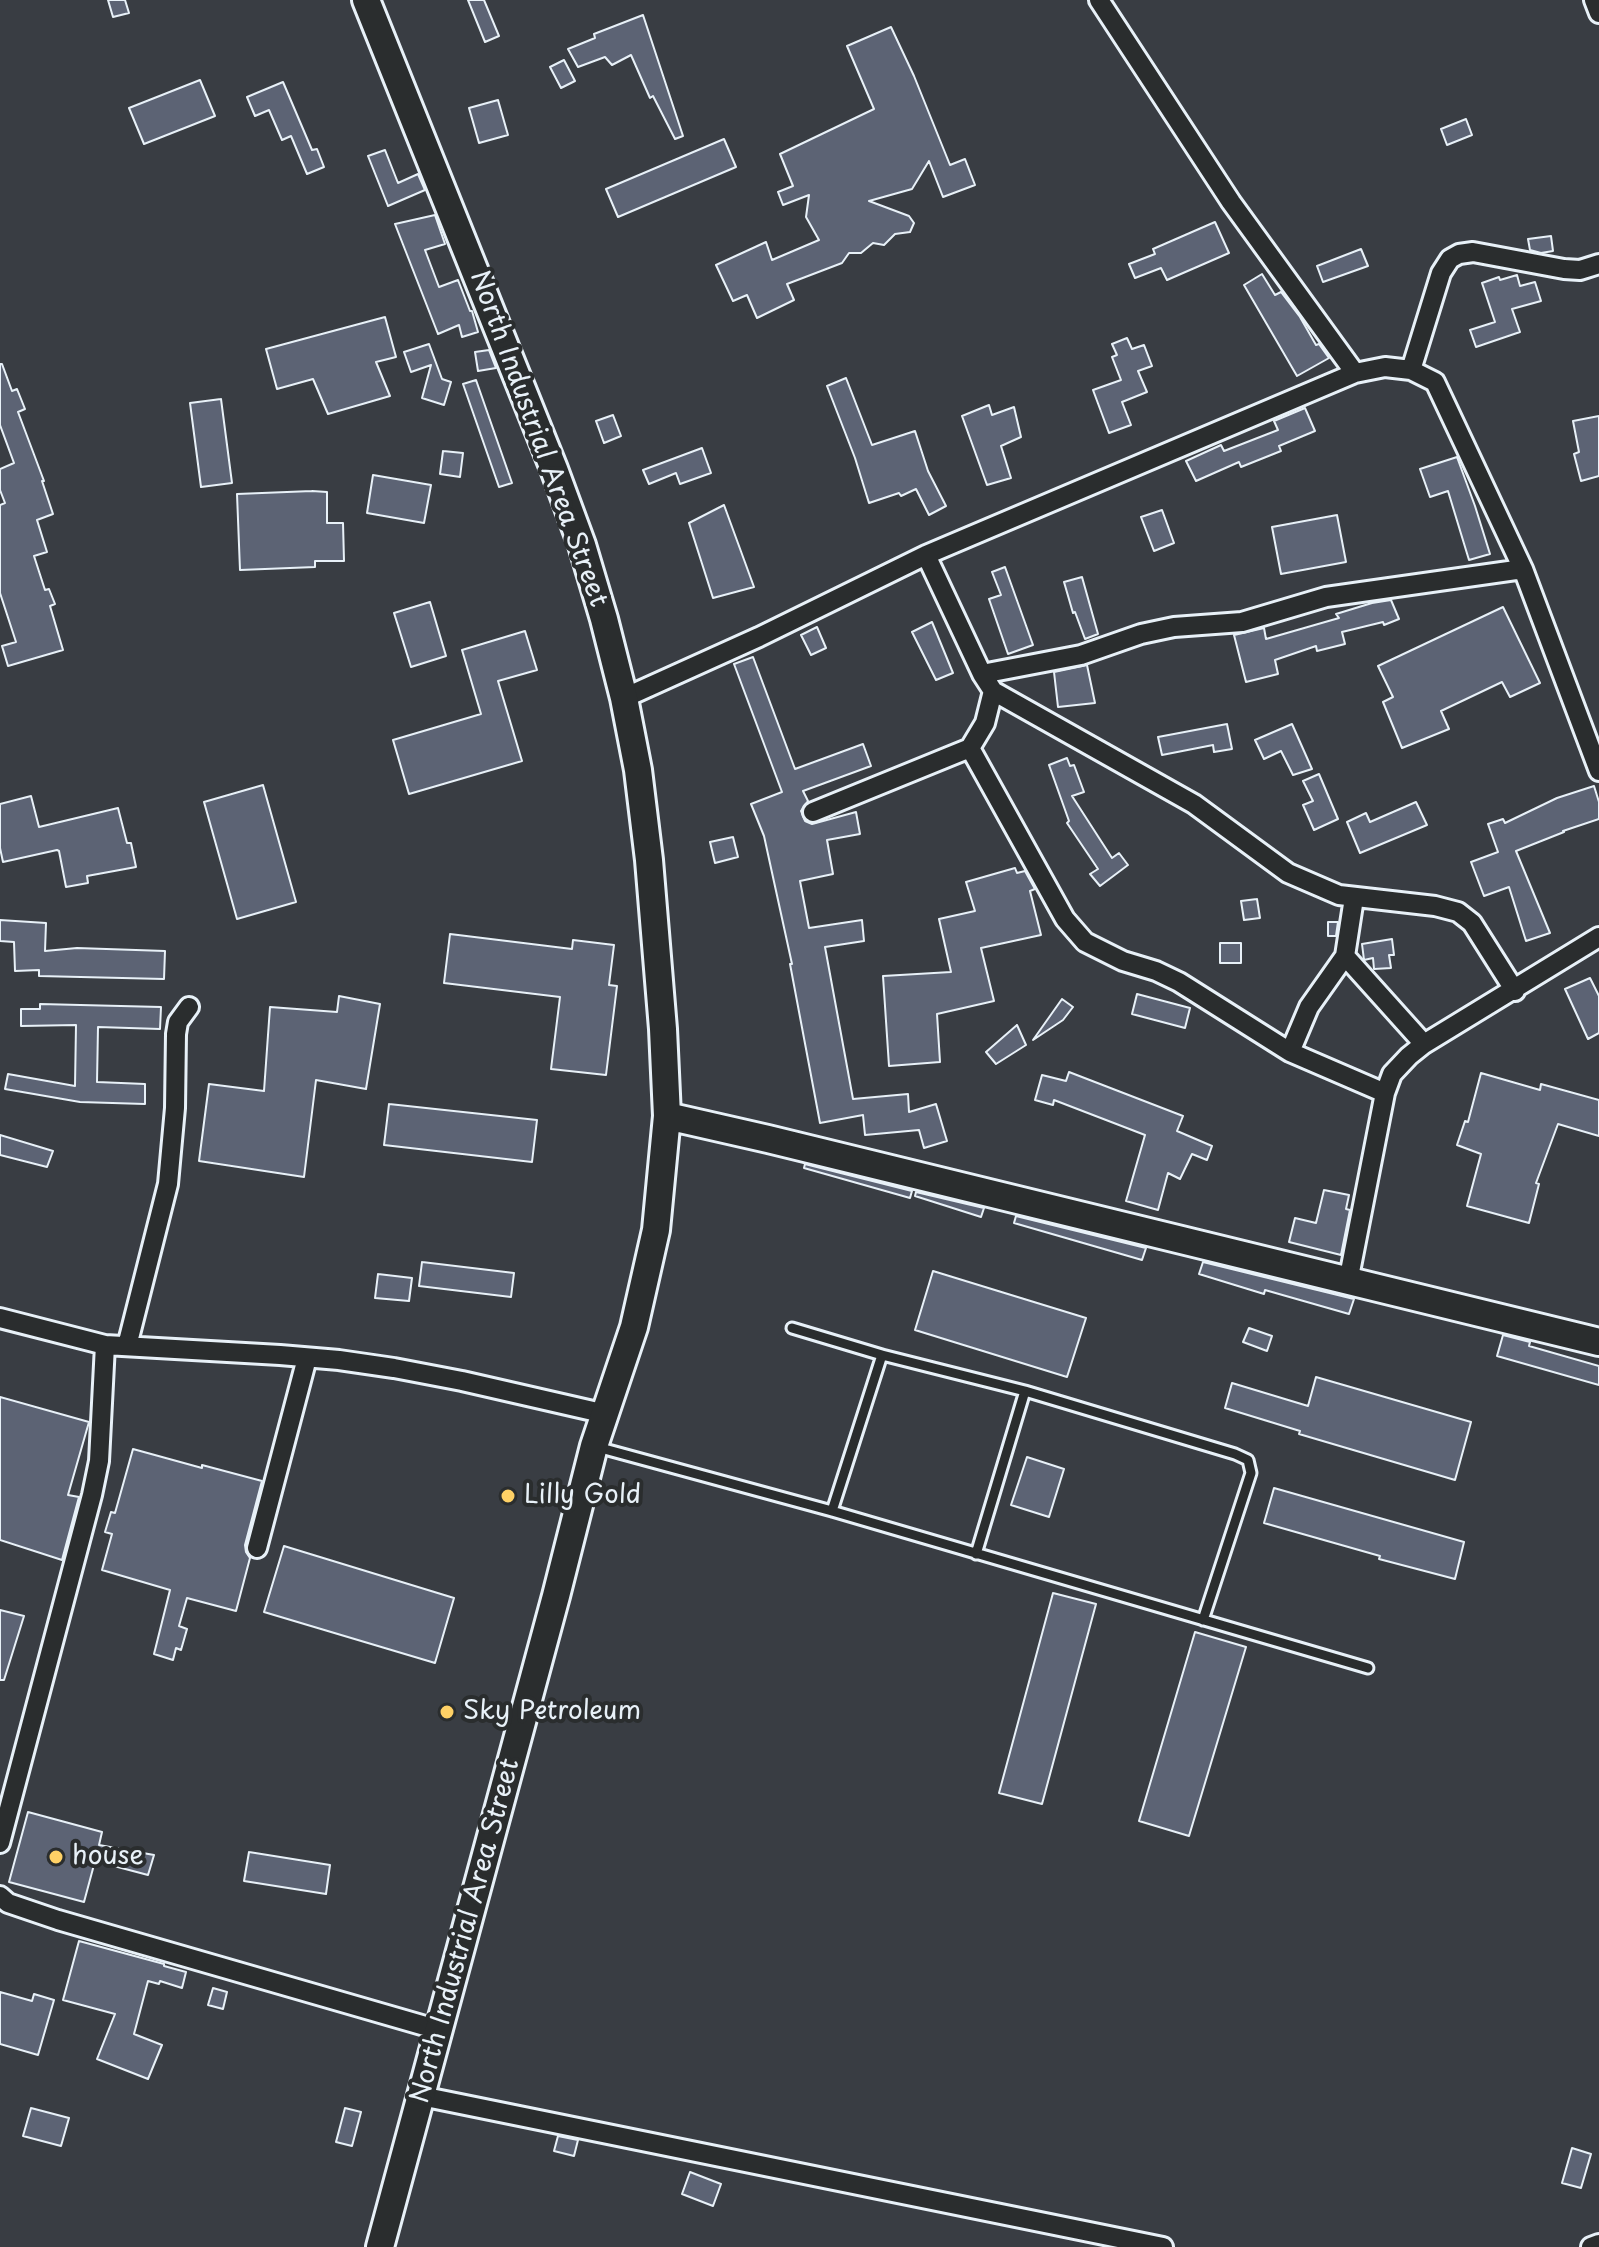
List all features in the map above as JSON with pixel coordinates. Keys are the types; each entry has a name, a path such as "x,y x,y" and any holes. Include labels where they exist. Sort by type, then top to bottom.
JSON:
{"main road":[{"name":"North Industrial Area Street","path":"366,0 554,469 582,545 604,619 638,770 651,876 667,1116 656,1230 634,1327 594,1446 380,2247"},
{"path":"667,1116 1599,1342"}],"street":[{"path":"1099,0 1231,202 1355,373"},
{"path":"1411,370 1441,273 1450,259 1473,252 1564,269 1580,270 1599,264"},
{"path":"624,698 759,637 926,555 1355,373 1385,367 1411,370 1435,382 1523,569 1599,771"},
{"path":"926,555 993,691 1194,804 1288,873 1339,895 1435,906 1458,912 1472,923 1515,991"},
{"path":"982,674 1081,655 1141,634 1174,627 1242,622 1326,597 1523,569"},
{"path":"813,812 970,748 985,723 993,691"},
{"path":"970,748 1065,919 1085,942 1123,961 1179,982 1290,1052 1385,1093"},
{"path":"1290,1052 1309,1007 1345,956 1354,898"},
{"path":"1348,1282 1385,1093 1392,1074 1424,1044 1599,937"},
{"path":"1345,956 1424,1044"},
{"path":"127,1346 168,1184 175,1108 176,1034 178,1022 189,1007"},
{"path":"0,1318 105,1345 339,1360 435,1376 606,1414"},
{"path":"0,1843 92,1495 99,1461 105,1345"},
{"path":"257,1548 307,1358"},
{"path":"1,1901 439,2030"},
{"path":"421,2096 1163,2247"},
{"path":"1591,2247 1599,2244"}],"lane":[{"path":"792,1328 882,1355 1025,1391 1248,1460 1251,1473 1203,1620"},
{"path":"832,1511 882,1355"},
{"path":"976,1554 1025,1391"},
{"path":"594,1446 832,1511 1368,1668"}],"building":[{"path":"108,0 125,0 129,13 113,17"},
{"path":"468,0 484,0 499,36 485,42"},
{"path":"643,15 683,136 675,139 653,96 650,98 631,55 612,65 605,57 578,67 568,49 595,38 594,34"},
{"path":"891,27 950,165 965,159 975,185 943,197 929,161 912,189 869,201 909,216 914,223 910,232 895,234 884,245 873,243 861,253 849,253 842,263 787,284 794,300 757,318 747,295 733,301 716,265 766,242 772,260 819,240 806,217 809,195 783,205 778,192 793,186 780,154 874,109 847,46"},
{"path":"564,60 575,81 561,88 550,67"},
{"path":"200,80 215,116 144,144 129,108"},
{"path":"283,82 312,150 317,149 324,167 307,174 291,136 282,140 269,110 255,116 247,97"},
{"path":"498,100 508,135 479,143 469,108"},
{"path":"1466,119 1472,135 1447,145 1441,129"},
{"path":"724,139 736,167 618,217 606,189"},
{"path":"385,150 398,183 418,174 425,190 388,206 368,156"},
{"path":"435,215 445,244 425,250 439,287 458,280 472,311 478,332 462,337 459,325 438,334 395,224"},
{"path":"1215,222 1229,253 1167,280 1161,268 1135,278 1129,264 1155,254 1153,249"},
{"path":"1551,236 1553,251 1541,253 1530,250 1528,239"},
{"path":"1361,249 1368,266 1323,282 1317,266"},
{"path":"1262,274 1275,295 1281,292 1316,345 1319,344 1329,358 1297,376 1244,285"},
{"path":"1517,275 1520,286 1535,282 1541,301 1512,309 1520,332 1476,347 1470,330 1495,322 1482,283"},
{"path":"385,317 396,357 376,362 390,396 328,414 313,379 277,389 266,349"},
{"path":"1127,338 1132,349 1144,345 1152,366 1138,371 1147,392 1122,402 1131,425 1109,433 1093,390 1121,380 1112,357 1117,355 1112,344"},
{"path":"429,344 442,379 451,382 444,405 422,398 431,365 411,372 404,352"},
{"path":"489,350 496,368 478,371 475,352"},
{"path":"0,364 12,391 17,389 25,409 18,412 53,514 37,520 47,552 34,556 45,590 49,589 55,604 50,606 63,650 8,666 2,646 16,642 0,593 0,505 5,503 0,490 0,469 14,463 0,425"},
{"path":"846,378 872,445 915,431 928,471 946,506 929,515 916,489 901,496 899,493 869,503 827,386"},
{"path":"476,380 512,483 499,487 463,384"},
{"path":"221,399 232,483 201,487 190,403"},
{"path":"989,405 992,415 1014,407 1021,437 1001,446 1011,478 987,485 962,416"},
{"path":"1305,408 1315,431 1279,446 1281,451 1241,467 1239,462 1196,481 1186,461 1221,445 1224,451 1278,430 1274,421"},
{"path":"613,415 621,436 604,443 596,421"},
{"path":"1599,416 1599,476 1581,481 1574,454 1579,452 1573,421"},
{"path":"702,448 711,473 680,484 676,473 649,484 643,470"},
{"path":"443,451 463,453 460,477 440,474"},
{"path":"1457,457 1490,554 1469,560 1448,491 1430,497 1420,469"},
{"path":"373,475 431,485 424,523 367,513"},
{"path":"327,492 327,523 343,523 344,561 315,561 315,567 240,570 237,494"},
{"path":"724,505 754,587 713,598 689,523"},
{"path":"1162,510 1174,543 1154,551 1141,517"},
{"path":"1337,515 1346,562 1281,574 1272,527"},
{"path":"1005,567 1033,645 1008,654 989,599 1001,595 992,572"},
{"path":"1082,577 1098,634 1085,639 1064,582"},
{"path":"1391,600 1399,619 1384,625 1383,622 1342,632 1345,644 1317,651 1316,646 1275,660 1278,674 1246,682 1234,635 1264,628 1266,639 1339,618 1336,614"},
{"path":"430,602 446,656 411,667 394,613"},
{"path":"1503,607 1540,683 1510,697 1502,682 1441,711 1449,729 1402,748 1383,702 1393,697 1378,666"},
{"path":"932,622 953,673 936,680 912,632"},
{"path":"817,627 826,648 811,655 801,635"},
{"path":"525,631 537,670 498,681 522,761 409,794 393,740 481,714 462,650"},
{"path":"753,657 795,769 863,744 871,766 803,791 808,801 801,811 805,821 812,824 856,812 860,834 827,840 833,874 800,881 809,928 862,920 864,941 825,947 853,1099 908,1094 909,1112 936,1104 947,1141 924,1148 919,1130 865,1135 863,1115 820,1123 792,964 764,836 751,804 782,792 734,664"},
{"path":"1087,665 1095,703 1058,707 1054,672"},
{"path":"1227,724 1232,749 1214,752 1213,745 1162,755 1158,737"},
{"path":"1292,724 1312,769 1293,775 1281,751 1264,759 1255,740"},
{"path":"1067,758 1070,766 1074,765 1084,792 1072,796 1112,858 1119,853 1128,865 1100,886 1090,874 1098,869 1067,823 1069,821 1049,765"},
{"path":"1319,774 1338,819 1314,830 1303,805 1313,801 1303,781"},
{"path":"263,785 296,902 237,919 204,802"},
{"path":"1594,786 1599,802 1599,819 1516,851 1550,933 1526,941 1509,887 1484,896 1471,862 1498,852 1488,824 1503,819 1505,823 1557,798"},
{"path":"31,796 39,827 118,808 136,867 87,876 88,883 66,887 57,850 3,862 0,804"},
{"path":"1416,802 1427,825 1360,853 1347,822 1366,813 1370,822"},
{"path":"733,837 738,857 715,863 710,842"},
{"path":"1015,868 1017,873 1025,871 1035,889 1030,891 1041,935 981,948 994,1001 937,1014 940,1062 889,1066 883,976 951,972 939,919 975,911 966,882"},
{"path":"1257,899 1260,918 1244,920 1241,901"},
{"path":"0,920 46,923 45,951 77,948 165,951 164,979 39,976 39,970 15,971 14,942 0,941"},
{"path":"1328,922 1338,922 1336,936 1328,936"},
{"path":"450,934 572,949 573,940 614,945 609,985 617,986 606,1075 551,1069 560,997 444,983"},
{"path":"1392,939 1394,955 1389,955 1391,968 1374,969 1373,958 1364,960 1362,944"},
{"path":"1220,943 1241,943 1241,963 1220,963"},
{"path":"1590,978 1599,996 1599,1033 1588,1039 1565,989"},
{"path":"1137,994 1190,1008 1185,1028 1132,1014"},
{"path":"339,996 380,1004 366,1089 316,1080 304,1177 199,1161 209,1084 264,1091 270,1007 337,1012"},
{"path":"1062,999 1073,1007 1063,1020 1033,1040"},
{"path":"40,1004 161,1007 160,1029 98,1027 97,1082 145,1084 145,1104 80,1102 5,1089 8,1074 75,1086 76,1025 21,1026 21,1009 40,1009"},
{"path":"1017,1025 1026,1045 996,1064 986,1052"},
{"path":"1069,1072 1183,1116 1177,1131 1212,1146 1207,1160 1192,1154 1180,1179 1168,1173 1158,1210 1126,1201 1145,1135 1054,1100 1053,1105 1035,1100 1042,1075 1066,1081"},
{"path":"1481,1073 1540,1090 1541,1084 1599,1100 1599,1136 1558,1124 1536,1183 1539,1184 1529,1223 1467,1206 1481,1154 1457,1145 1465,1121 1468,1122"},
{"path":"389,1104 537,1120 532,1162 384,1145"},
{"path":"0,1135 53,1151 47,1167 0,1155"},
{"path":"805,1164 912,1191 910,1198 804,1168"},
{"path":"1324,1190 1349,1195 1346,1209 1350,1210 1341,1255 1289,1242 1295,1218 1316,1223"},
{"path":"916,1192 984,1208 981,1217 915,1196"},
{"path":"1016,1216 1146,1248 1142,1260 1014,1223"},
{"path":"422,1262 514,1273 511,1297 419,1286"},
{"path":"1203,1262 1354,1299 1349,1314 1265,1290 1264,1294 1199,1274"},
{"path":"933,1271 1086,1318 1067,1377 915,1330"},
{"path":"378,1274 412,1278 409,1301 375,1298"},
{"path":"1249,1328 1272,1336 1267,1351 1243,1342"},
{"path":"1503,1335 1530,1342 1529,1346 1599,1366 1599,1385 1497,1356"},
{"path":"1316,1377 1471,1422 1455,1480 1299,1434 1300,1431 1225,1408 1232,1383 1308,1406"},
{"path":"0,1397 89,1422 68,1495 79,1497 62,1560 0,1540"},
{"path":"133,1449 262,1481 245,1545 250,1558 236,1611 187,1598 179,1626 187,1629 181,1650 176,1648 173,1660 154,1654 170,1590 102,1570 112,1534 105,1532 111,1512 115,1513"},
{"path":"1027,1457 1064,1469 1049,1517 1011,1505"},
{"path":"1274,1488 1464,1542 1455,1579 1264,1523"},
{"path":"284,1546 454,1598 435,1663 264,1612"},
{"path":"1053,1593 1096,1604 1042,1804 999,1793"},
{"path":"0,1610 24,1616 4,1680 0,1680"},
{"path":"1195,1632 1246,1647 1189,1836 1139,1821"},
{"name":"house","path":"28,1812 102,1832 99,1845 154,1855 148,1875 95,1861 84,1902 9,1882"},
{"path":"249,1852 330,1865 326,1894 244,1881"},
{"path":"79,1941 186,1972 182,1988 160,1981 159,1984 148,1981 134,2034 162,2045 148,2079 97,2059 115,2014 63,2000"},
{"path":"213,1988 227,1992 223,2009 208,2005"},
{"path":"0,1992 32,2001 34,1994 54,2000 38,2055 0,2044"},
{"path":"31,2108 69,2118 61,2146 23,2136"},
{"path":"345,2108 361,2112 352,2146 336,2142"},
{"path":"558,2136 578,2140 574,2156 554,2151"},
{"path":"1572,2148 1591,2154 1581,2188 1562,2183"},
{"path":"690,2172 721,2184 713,2206 682,2194"}],"place":[{"name":"Lilly Gold","path":"508,1496"},
{"name":"Sky Petroleum","path":"447,1712"},
{"name":"house","path":"56,1857"}]}
